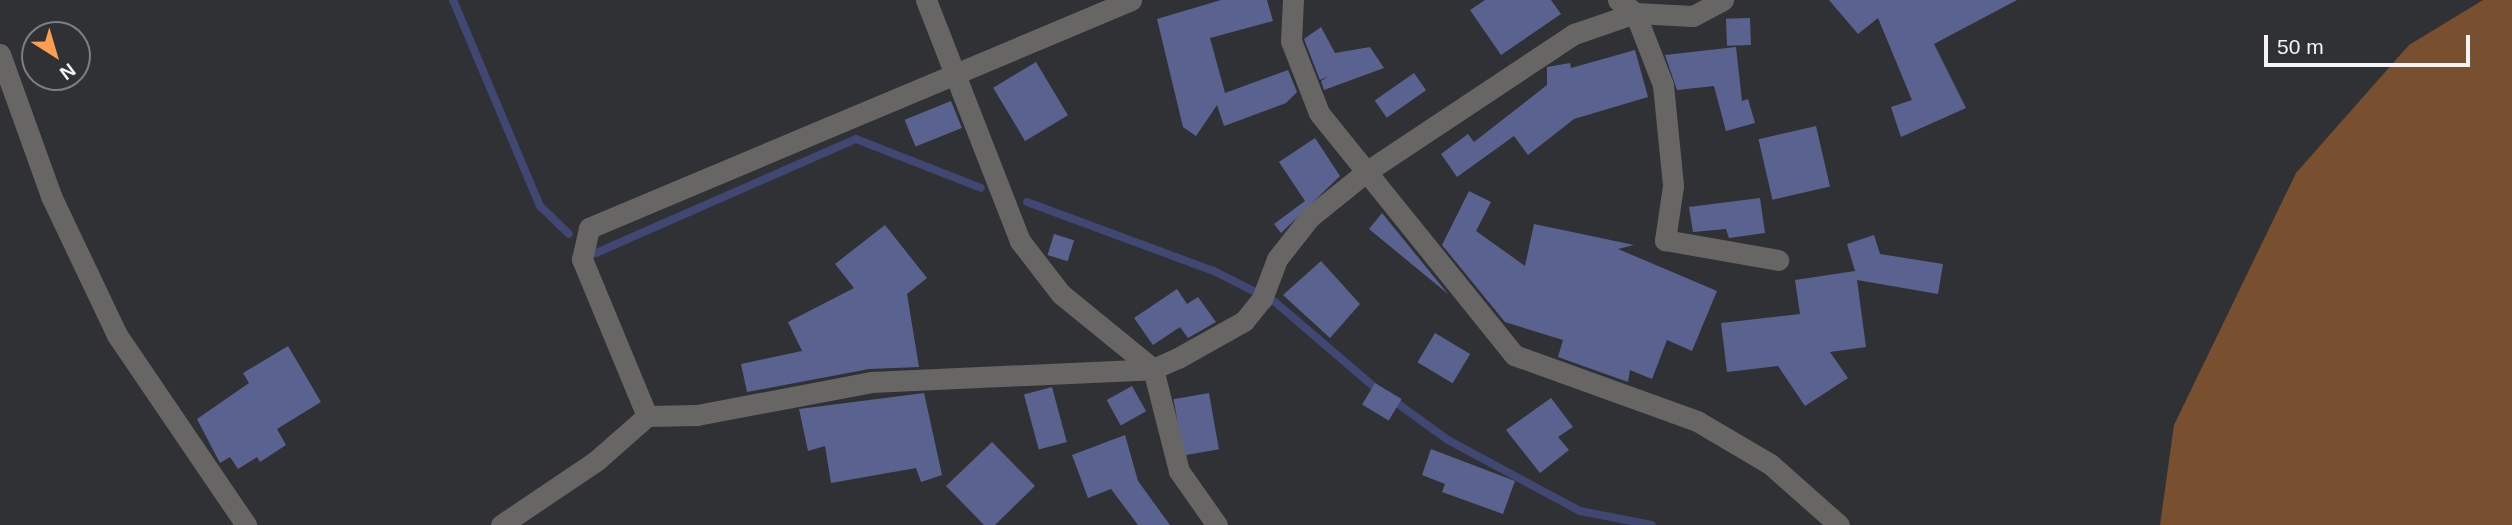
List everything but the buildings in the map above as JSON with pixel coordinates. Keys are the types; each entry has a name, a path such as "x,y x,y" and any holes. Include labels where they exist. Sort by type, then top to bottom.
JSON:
{"street":[{"path":"926,0 959,76 1020,241 1061,294 1153,369 1179,471 1217,525"},
{"path":"647,416 582,259 589,228 959,76 1131,0"},
{"path":"1293,0 1291,41 1299,71 1319,113 1514,355 1697,421 1770,464 1839,525"},
{"path":"501,525 596,461 647,416 697,415 871,382 1153,369 1205,347 1244,321 1262,299 1277,259 1310,217 1366,172 1574,34 1626,6 1693,16 1723,0"},
{"path":"1626,6 1663,85 1673,186 1665,240 1778,260"},
{"path":"0,54 51,196 117,335 246,525"}],"shaded area":[{"path":"2483,0 2512,0 2512,525 2160,525 2174,425 2296,173 2409,45"}],"waterway":[{"path":"453,0 540,206 569,234"},
{"path":"596,253 856,139 981,188"},
{"path":"1027,202 1214,271 1275,302 1379,391"},
{"path":"1390,398 1448,440 1580,511 1652,525"}]}
